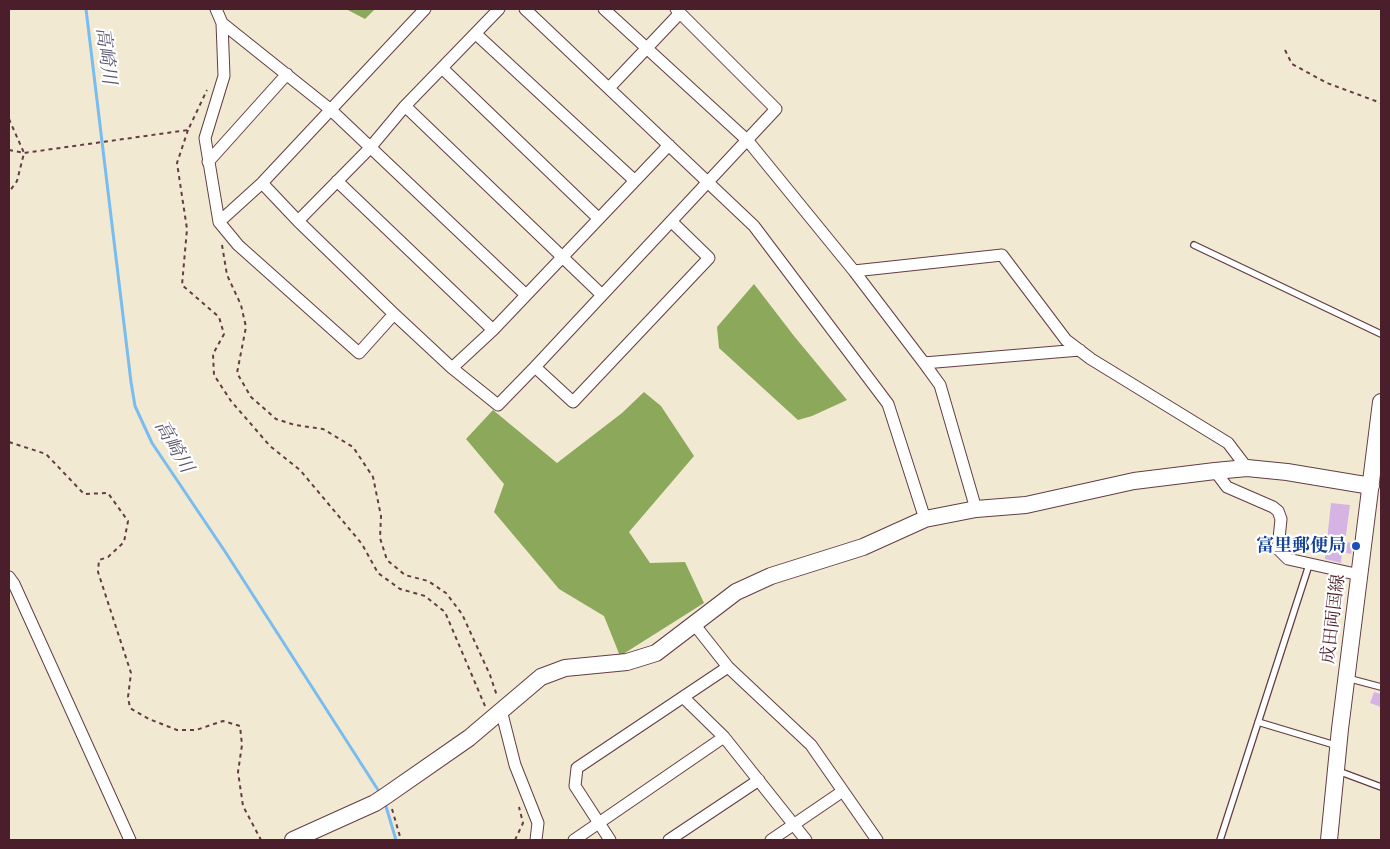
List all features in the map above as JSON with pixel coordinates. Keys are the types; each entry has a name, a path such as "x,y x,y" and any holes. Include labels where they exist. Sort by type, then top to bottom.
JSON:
{"street":[{"path":"216,9 222,23 224,76 205,138 219,222 238,245 359,353 394,314"},
{"path":"219,222 262,182 425,9"},
{"path":"298,221 369,149 405,106 499,9"},
{"path":"525,9 754,226 888,404 925,519"},
{"path":"604,9 748,140 854,271 924,363 940,385 976,509"},
{"path":"262,182 298,221 394,314 452,368 498,405 672,222 776,109 678,11 648,49 609,88"},
{"path":"222,23 330,110 369,149 526,295"},
{"path":"476,34 634,180"},
{"path":"442,68 598,218"},
{"path":"208,162 287,74"},
{"path":"405,106 602,296"},
{"path":"452,368 493,330 634,180 669,146"},
{"path":"337,181 493,330"},
{"path":"535,367 573,402 709,258 672,222"},
{"path":"854,271 1002,254 1066,340 1228,443 1247,468"},
{"path":"924,363 1080,350"},
{"name":"成田両国線","path":"1329,840 1381,402"},
{"path":"293,840 375,803 388,795 469,738 541,677 565,668 627,662 656,653 736,592 771,576 863,547 925,519 976,509 1026,505 1134,481 1247,468 1286,472 1370,486"},
{"path":"1215,471 1227,487 1278,511 1281,519 1278,550 1288,559 1360,575"},
{"path":"9,577 14,584 130,840"},
{"path":"694,624 728,667 811,745 877,840"},
{"path":"610,840 575,786 577,768 728,667"},
{"path":"683,697 724,737 806,840"},
{"path":"496,715 538,823 536,840"},
{"path":"574,840 724,737"},
{"path":"669,840 759,780"},
{"path":"771,840 843,791"}],"lane":[{"path":"1194,245 1381,334"},
{"path":"1220,840 1309,565"},
{"path":"1348,678 1381,687"},
{"path":"1258,722 1339,746"},
{"path":"1338,772 1381,787"}],"path":[{"path":"1285,50 1292,64 1327,83 1381,103"},
{"path":"209,86 188,130 177,163 187,229 182,285 219,317 224,334 213,354 214,375 231,401 270,446 300,470 362,544 378,573 400,589 425,596 444,612 496,715"},
{"path":"9,119 24,153 17,181 9,192"},
{"path":"9,150 24,153 188,130"},
{"path":"219,222 227,275 241,305 246,327 237,373 251,397 276,419 295,425 323,429 353,447 373,477 381,516 380,538 387,560 405,574 428,581 446,593 462,614 490,674 496,715"},
{"path":"9,442 46,454 84,494 108,492 128,521 124,542 108,557 99,560 98,572 131,673 128,697 130,708 149,720 177,730 196,730 223,721 240,726 242,745 238,772 243,806 261,840"},
{"path":"388,795 401,840"}],"green space":[{"path":"346,9 375,9 365,19"},
{"path":"754,284 847,400 812,416 798,420 719,348 717,327"},
{"path":"644,392 661,406 694,456 629,532 650,563 685,562 704,603 620,656 604,616 559,589 494,512 504,484 466,439 493,410 557,463 622,413"}],"building":[{"path":"1331,503 1350,505 1345,542 1353,543 1351,554 1342,552 1341,563 1325,559"},
{"path":"1374,692 1381,694 1381,707 1370,703"}],"waterway":[{"name":"高崎川","path":"86,9 135,406 152,443 226,553 380,793"},
{"name":"高崎川","path":"385,803 396,840"}],"place":[{"name":"富里郵便局","path":"1356,546"}]}
